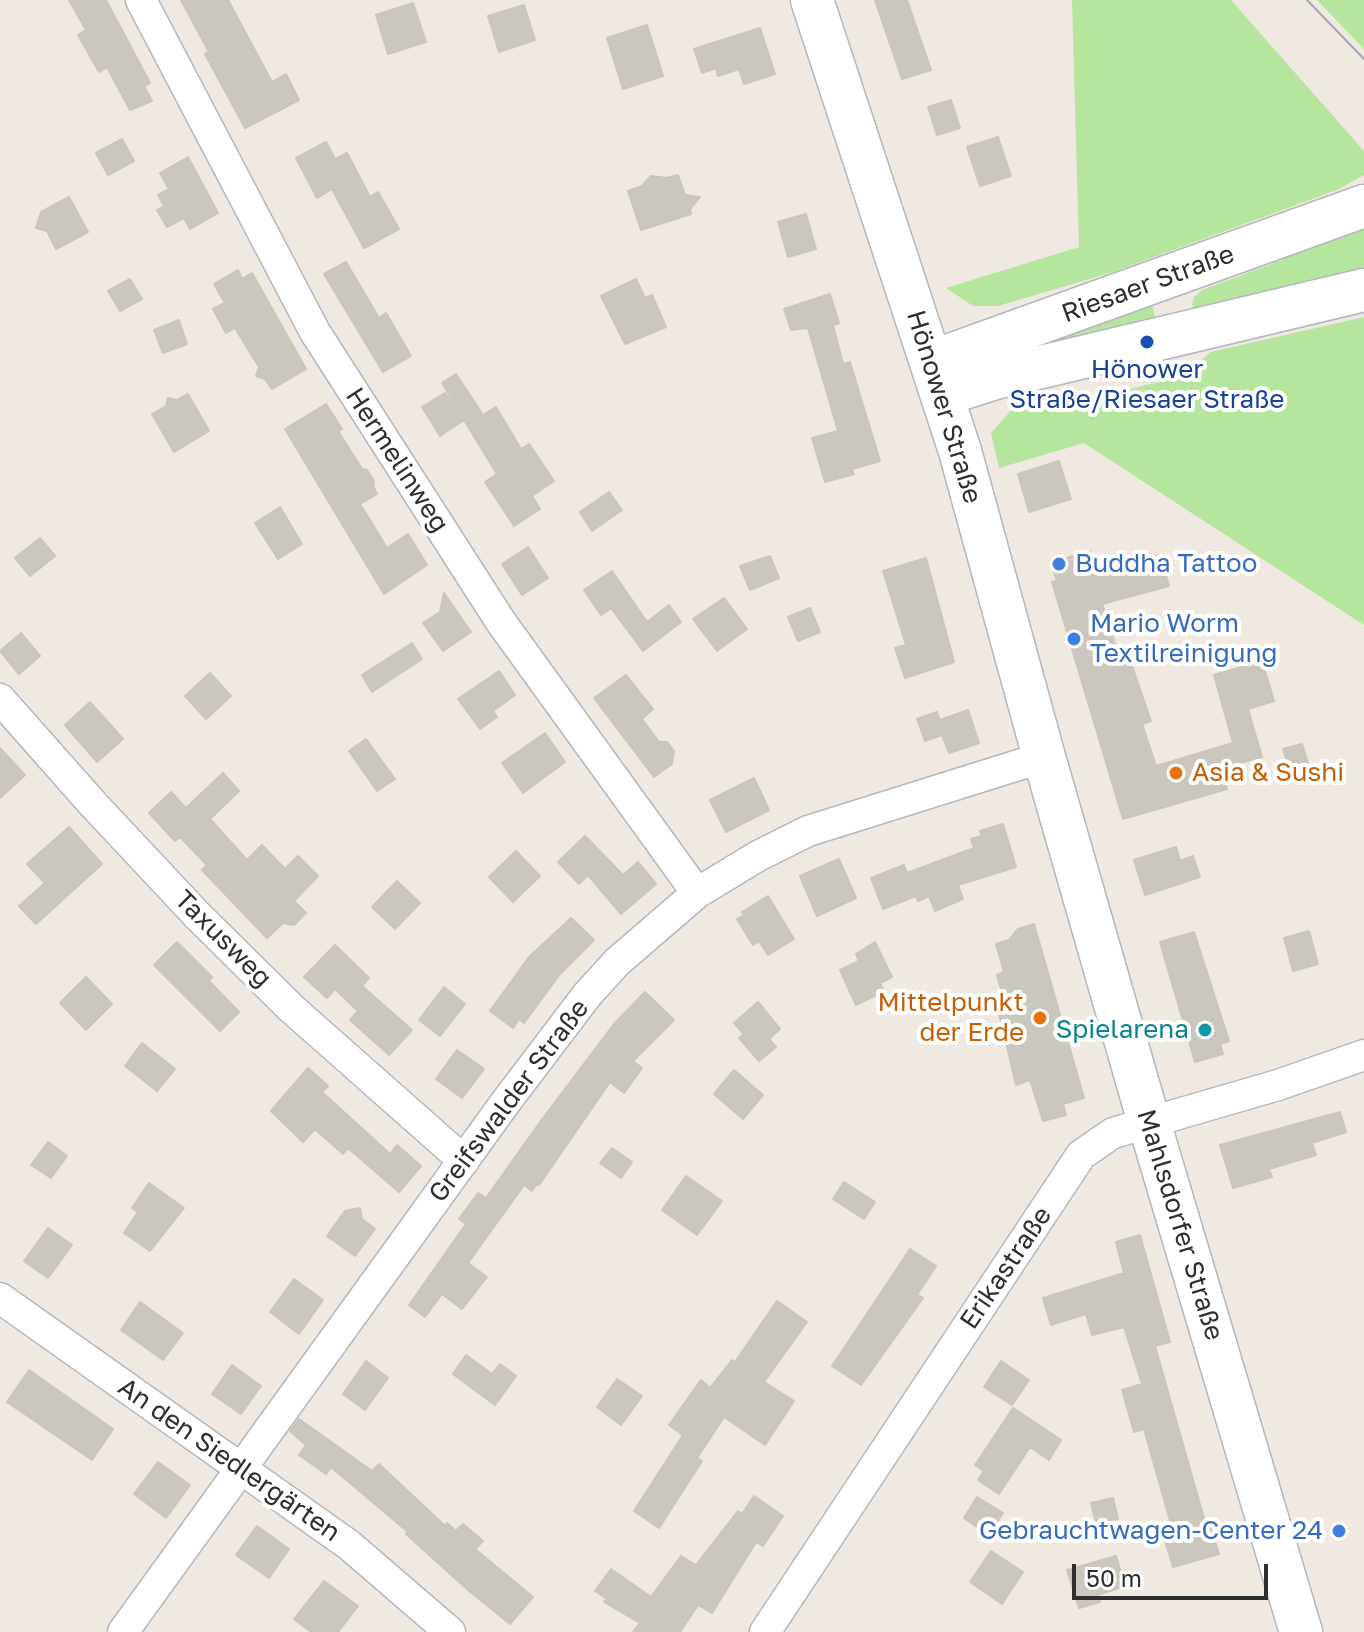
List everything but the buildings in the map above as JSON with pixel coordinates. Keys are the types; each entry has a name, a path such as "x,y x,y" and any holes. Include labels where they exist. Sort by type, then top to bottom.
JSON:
{"main road":[{"name":"Hönower Straße","path":"812,0 960,451 1061,818"},
{"name":"Riesaer Straße","path":"936,378 1184,273 1364,206"},
{"path":"1184,273 1169,299 1171,316 1185,326 1200,329"},
{"name":"Riesaer Straße","path":"936,378 995,378 1364,290"},
{"name":"Mahlsdorfer Straße","path":"1061,818 1301,1632"}],"street":[{"name":"Hermelinweg","path":"141,0 315,332 501,622 697,893"},
{"name":"Taxusweg","path":"0,699 197,915 291,1008 464,1161"},
{"name":"Greifswalder Straße","path":"123,1632 240,1467 587,995 646,936 697,893 758,856 808,831 1044,757"},
{"name":"Erikastraße","path":"765,1632 1081,1155 1113,1133 1278,1085 1364,1055"},
{"name":"An den Siedlergärten","path":"0,1298 349,1545 450,1632"}],"green space":[{"path":"1072,0 1231,0 1364,151 1364,175 1337,190 1113,272 998,306 973,306 946,288 1079,247"},
{"path":"1317,0 1364,0 1364,49"},
{"path":"1364,221 1364,268 1196,312 1192,305 1194,297 1202,290 1282,260 1322,237"},
{"path":"1152,304 1156,322 1002,364 999,351"},
{"path":"1364,317 1364,625 1084,443 999,468 991,433 1015,406 1040,401 1076,401 1173,379 1211,352"}],"tram line":[{"path":"1307,0 1364,59"}],"place":[{"name":"Hönower Straße/Riesaer Straße","path":"1147,342"},
{"name":"Buddha Tattoo","path":"1059,564"},
{"name":"Mario Worm Textilreinigung","path":"1074,639"},
{"name":"Asia & Sushi","path":"1176,773"},
{"name":"Mittelpunkt der Erde","path":"1040,1018"},
{"name":"Spielarena","path":"1205,1030"},
{"name":"Gebrauchtwagen-Center 24","path":"1339,1531"}]}
